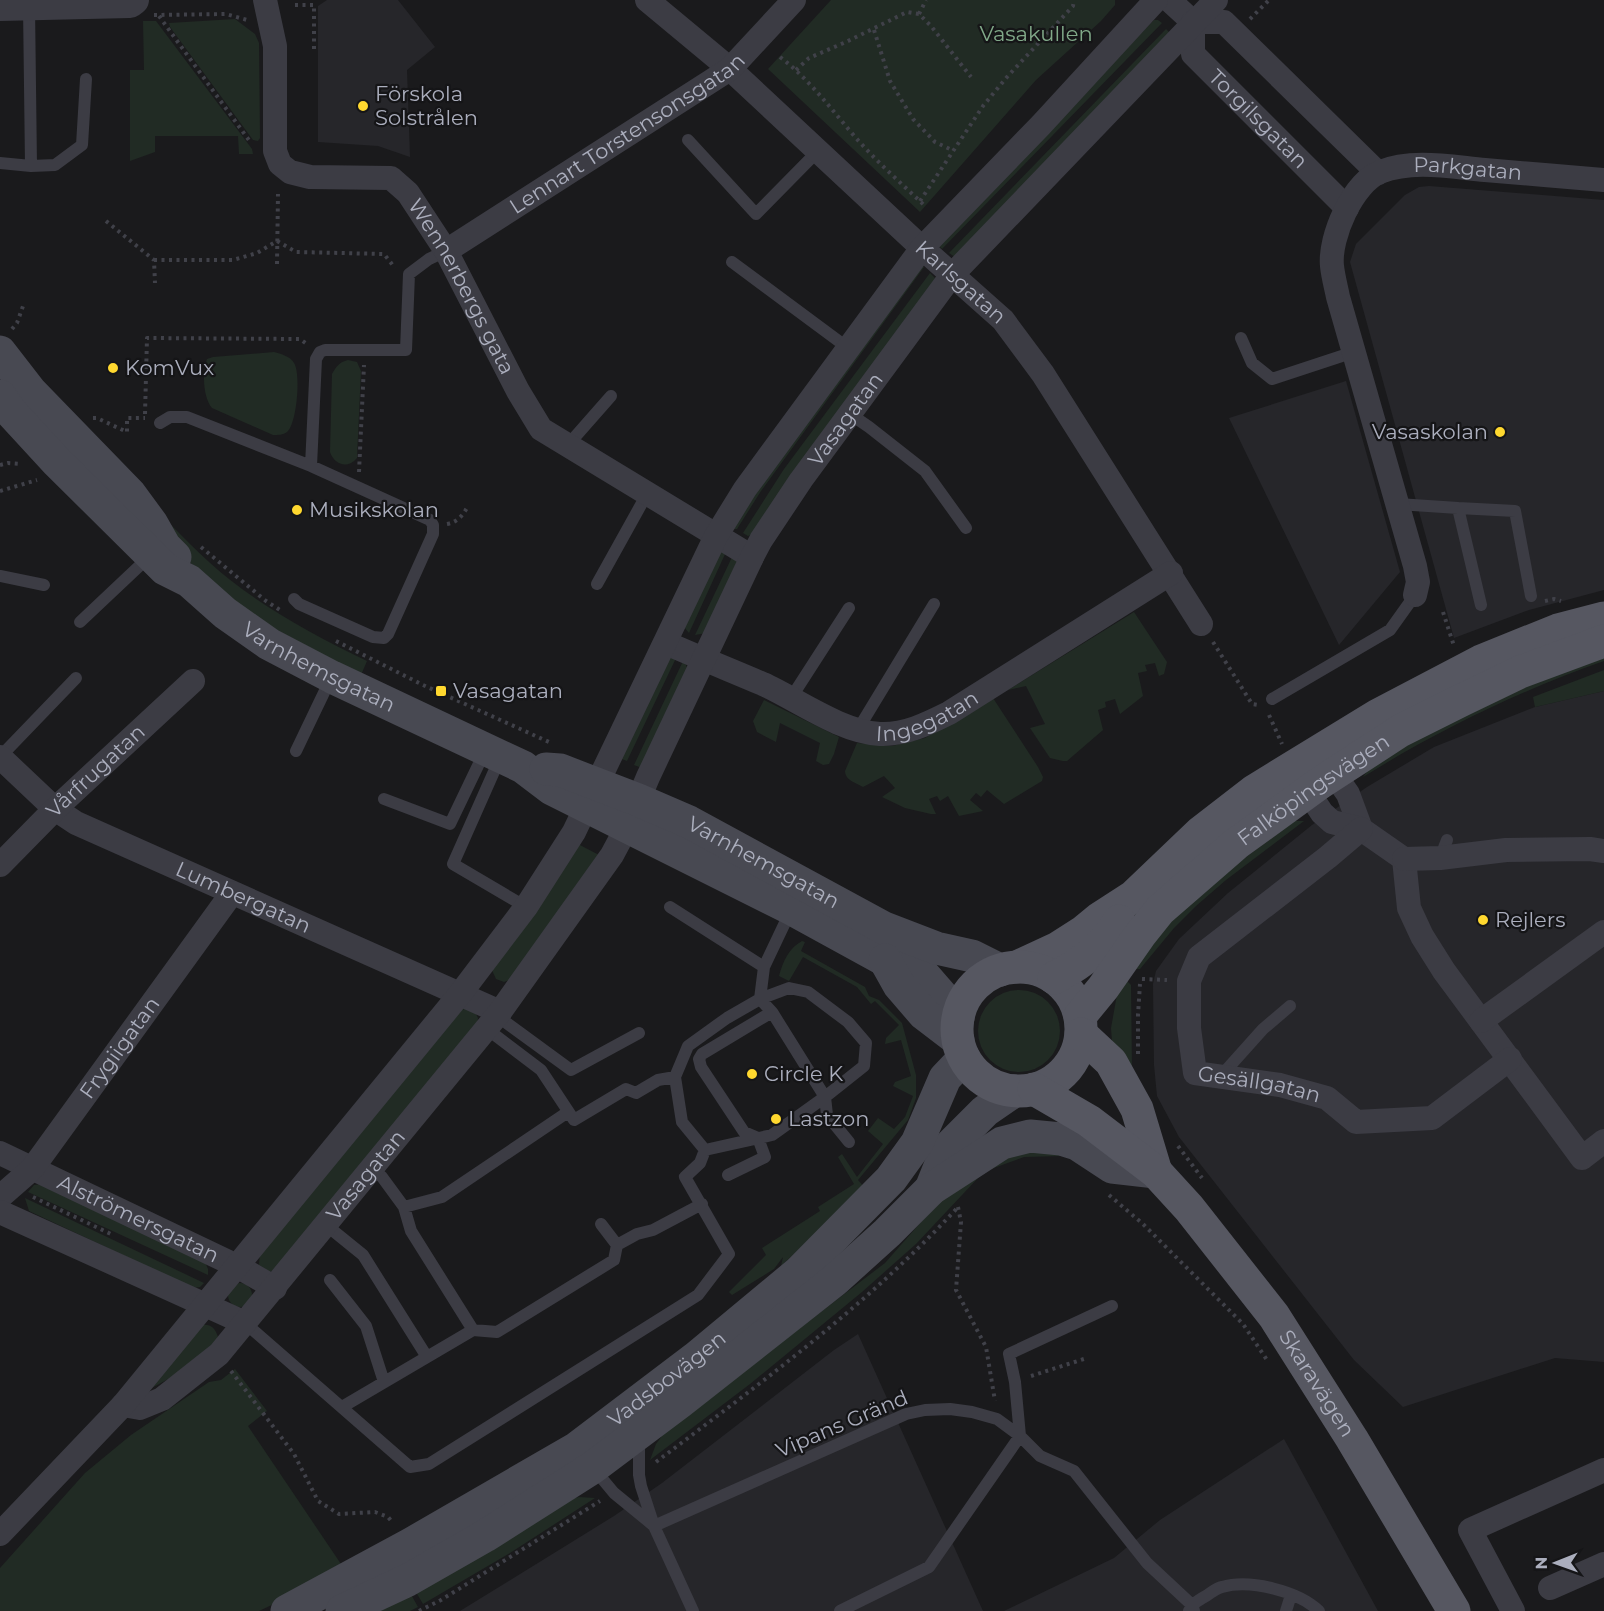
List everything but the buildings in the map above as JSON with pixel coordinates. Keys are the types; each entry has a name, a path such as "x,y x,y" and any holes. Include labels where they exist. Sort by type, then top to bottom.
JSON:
{"main road":[{"name":"Varnhemsgatan","path":"3,344 10,405 130,494 152,524 165,569 189,581 225,613 270,644 332,677 503,758 552,789 592,795 632,813 688,822 885,960 899,985 924,1014 960,1038"},
{"name":"Falköpingsvägen","path":"1009,969 1058,948 1134,896 1201,831 1254,791 1293,753 1378,715 1481,661 1558,630 1604,618"},
{"name":"Falköpingsvägen","path":"1079,1035 1103,988 1160,910 1236,844 1334,774 1400,731 1520,672 1604,641"},
{"name":"Falköpingsvägen","path":"1054,978 1077,966 1096,950 1112,932 1134,896"},
{"name":"Varnhemsgatan","path":"801,900 936,948 972,956 1009,969"},
{"path":"1009,969 1037,970 1054,978 1066,988 1074,1001 1079,1035 1065,1071 1051,1083 1024,1090 998,1088 973,1070 960,1038 964,1002 973,988 985,977 1009,969"},
{"name":"Skaravägen","path":"1079,1035 1093,1074 1123,1119 1144,1134 1156,1172"},
{"name":"Vadsbovägen","path":"342,1611 408,1580 485,1536 585,1458 698,1357 798,1273 891,1179 917,1143 960,1038"},
{"name":"Skaravägen","path":"1024,1090 1089,1121 1156,1172 1189,1208 1274,1316 1352,1439 1454,1611"},
{"name":"Vadsbovägen","path":"931,1189 947,1149 985,1111 1024,1090"},
{"name":"Vadsbovägen","path":"287,1611 411,1545 639,1433 836,1280 931,1189 1002,1143 1030,1136 1061,1139 1077,1144 1112,1167 1156,1172"}],"street":[{"name":"Wennerbergs gata","path":"265,0 275,46 275,151 280,164 290,172 310,177 391,178 408,193 446,251 518,391 541,429 752,557"},
{"name":"Karlsgatan","path":"647,0 730,69 922,248 1003,320 1043,374 1171,573 1201,624"},
{"name":"Lennart Torstensonsgatan","path":"446,251 730,69 794,0"},
{"name":"Vasagatan","path":"0,1534 123,1406 460,994 526,907 574,832 716,536 745,489 922,248 1041,125 1156,0"},
{"path":"1169,0 1193,22 1224,22 1378,173"},
{"name":"Vasagatan","path":"123,1406 140,1407 162,1399 219,1354 495,1019 612,855 752,557 796,489 952,275 1216,0"},
{"path":"0,6 130,3 146,8"},
{"name":"Torgilsgatan","path":"1193,22 1193,54 1347,208"},
{"name":"Parkgatan","path":"1415,596 1418,582 1398,504 1338,297 1332,265 1337,232 1347,208 1360,188 1378,173 1401,166 1430,166 1604,180"},
{"name":"Ingegatan","path":"666,643 857,730 880,734 902,733 927,725 949,713 1171,573"},
{"name":"Vårfrugatan","path":"0,865 55,809 193,681"},
{"path":"1293,753 1334,774 1348,794 1361,829"},
{"path":"1293,753 1308,792 1322,813 1332,822 1361,829 1404,859 1444,849 1590,849 1604,851"},
{"name":"Lumbergatan","path":"0,757 55,809 76,823 460,994 495,1019"},
{"name":"Gesällgatan","path":"1361,829 1199,957 1189,981 1189,1028 1195,1073 1280,1085 1327,1098 1356,1122 1432,1118 1510,1059"},
{"path":"1404,859 1409,908 1444,970 1582,1158 1604,1141"},
{"name":"Frygiigatan","path":"6,1192 32,1168 232,893"},
{"path":"1481,1021 1604,932"},
{"name":"Alströmersgatan","path":"0,1153 237,1266 275,1288"},
{"path":"0,1212 245,1323"},
{"path":"1513,1611 1470,1530 1604,1470"},
{"path":"1550,1588 1604,1564"}],"lane":[{"path":"29,4 31,166"},
{"path":"0,163 31,166 55,165 82,146 86,79"},
{"path":"688,140 756,214 818,151"},
{"path":"311,466 316,359 320,352 325,350 406,350 410,274 429,259 446,251"},
{"path":"732,262 848,348"},
{"path":"1241,338 1252,363 1272,379 1354,352"},
{"path":"567,446 611,396"},
{"path":"850,414 925,471 966,528"},
{"path":"160,423 170,417 187,417 311,466 430,520 433,525 433,534 384,638 373,636 299,604 294,599"},
{"path":"597,584 647,494"},
{"path":"1398,504 1515,511 1531,596"},
{"path":"1458,508 1481,605"},
{"path":"80,622 158,551"},
{"path":"0,576 44,585"},
{"path":"1268,701 1390,630 1415,596"},
{"path":"857,730 934,604"},
{"path":"791,698 849,608"},
{"path":"296,751 332,677"},
{"path":"0,757 76,678"},
{"path":"384,799 450,824 503,758"},
{"path":"503,758 453,864 526,907"},
{"path":"801,900 764,967 760,999 772,1012 825,1096 827,1115 849,1142"},
{"path":"670,907 764,967"},
{"path":"789,988 808,992 848,1022 866,1044 864,1066 772,1134 705,1150 682,1122 675,1077 688,1046 727,1018 760,999 789,988"},
{"path":"1220,1077 1263,1029 1290,1006"},
{"path":"728,1174 765,1157 758,1138 744,1132 701,1067 699,1059 702,1054 772,1012"},
{"path":"495,1019 571,1071 639,1033"},
{"path":"495,1019 541,1070 574,1120 626,1089 636,1093 658,1080 675,1077"},
{"path":"404,1207 442,1197 568,1112"},
{"path":"245,1323 410,1467 429,1464 698,1295 729,1254 685,1177 700,1163 705,1150"},
{"path":"372,1169 382,1178 404,1207 411,1231 473,1330"},
{"path":"617,1245 637,1234 653,1230 702,1204"},
{"path":"342,1407 473,1330 497,1332 614,1260 617,1245 602,1224"},
{"path":"326,1225 363,1255 427,1357"},
{"path":"330,1280 366,1326 384,1382"},
{"path":"840,1611 929,1567 1020,1436 1015,1382 1009,1354 1112,1306"},
{"name":"Vipans Gränd","path":"654,1526 906,1414 925,1410 950,1409 972,1412 997,1419 1020,1436 1040,1456 1074,1471 1148,1563 1192,1609"},
{"path":"639,1433 639,1475 654,1526 693,1611"},
{"path":"585,1458 614,1492 654,1526"},
{"path":"1192,1609 1220,1587 1240,1583 1291,1594 1319,1611"},
{"path":"1286,1611 1291,1594"}],"path":[{"path":"919,14 926,0"},
{"path":"920,201 983,106 1073,6 1074,0"},
{"path":"1247,22 1269,0"},
{"path":"295,5 314,5 314,49"},
{"path":"146,8 256,149"},
{"path":"796,69 809,58 874,30 907,12 919,14 932,26 971,77"},
{"path":"874,30 890,81 913,119 935,142 952,150"},
{"path":"780,57 796,69 857,139 925,206"},
{"path":"277,264 278,194"},
{"path":"106,221 154,260 233,260 257,253 277,241"},
{"path":"277,241 296,252 384,254 393,267"},
{"path":"154,260 155,283"},
{"path":"3,344 17,323 23,306"},
{"path":"145,418 147,338 300,339 320,352"},
{"path":"358,487 365,350"},
{"path":"97,418 127,432 127,418 135,418"},
{"path":"0,491 32,483"},
{"path":"1443,612 1454,646"},
{"path":"1201,624 1252,704 1262,705 1268,701 1293,753"},
{"path":"1138,1056 1137,1015 1141,979"},
{"path":"6,1192 114,1235"},
{"path":"1108,1194 1143,1224 1243,1324 1268,1362"},
{"path":"958,1206 961,1222 956,1290 986,1347 997,1419"},
{"path":"219,1354 294,1454 318,1501 339,1514 375,1512 388,1517 395,1526 401,1524 411,1545"},
{"path":"1015,1382 1087,1358"},
{"path":"408,1580 414,1597 420,1594 424,1600 423,1609"}],"shaded area":[{"name":"Förskola Solstrålen","path":"327,0 398,0 435,47 407,70 410,157 378,146 318,142 318,6"},
{"name":"Vasaskolan","path":"1419,187 1604,200 1604,590 1529,610 1454,638 1350,262 1356,244 1405,195"},
{"path":"1346,381 1400,572 1339,645 1229,418"},
{"path":"1604,691 1604,1362 1555,1358 1403,1407 1354,1360 1179,1137 1157,1096 1154,1065 1153,984 1156,971 1179,939 1228,893 1312,825 1367,787 1434,747 1535,707"},
{"path":"858,1334 983,1611 460,1611 614,1516 662,1483"},
{"path":"1284,1439 1378,1611 1004,1611 1114,1558 1160,1520"}],"green space":[{"name":"Vasakullen","path":"831,0 1115,0 1115,5 1101,21 1036,80 920,212 768,69"},
{"path":"235,19 255,34 259,43 260,138 258,141 253,140 169,23"},
{"path":"1154,20 1162,23 942,249 936,243"},
{"path":"143,21 156,21 252,149 253,154 239,154 238,136 155,136 155,152 130,161 130,70 144,70"},
{"path":"1166,29 1171,34 955,257 949,253"},
{"path":"916,263 924,267 761,491 737,529 734,529 753,486"},
{"path":"930,273 935,278 934,284 751,535 743,533 784,469"},
{"path":"274,352 290,359 296,369 295,409 287,432 273,435 212,408 204,385 207,359"},
{"path":"348,360 357,362 361,371 357,458 345,465 334,460 330,452 332,374 338,365"},
{"path":"152,506 209,562 245,591 296,624 367,661 361,675 264,623 222,593 176,549"},
{"path":"719,550 726,552 689,633 684,627"},
{"path":"733,555 738,559 706,633 695,635"},
{"path":"1134,612 1167,662 1164,674 1159,676 1155,663 1145,665 1147,671 1138,673 1143,696 1120,714 1115,699 1105,702 1106,707 1098,710 1103,730 1067,761 1050,758 1030,728 1045,724 1026,686 1008,690"},
{"path":"1604,648 1604,661 1510,698 1421,743 1363,777 1379,754"},
{"path":"677,656 627,761 619,758 669,658"},
{"path":"684,659 687,668 642,768 634,765"},
{"path":"1604,670 1604,691 1535,707 1533,697"},
{"path":"993,698 1043,777 1042,781 1004,804 987,790 981,797 976,793 970,800 983,811 959,816 948,796 940,801 937,796 929,799 936,814 931,814 905,808 882,797 895,788 884,776 863,787 851,781 845,774 857,743 892,746 925,738"},
{"path":"764,700 839,737 829,764 823,765 816,761 820,743 780,723 776,742 757,732 753,721"},
{"path":"1295,821 1304,821 1226,880 1196,906 1174,928 1140,969 1134,969 1170,913"},
{"path":"578,844 599,855 512,979 504,982 496,979 491,968"},
{"path":"802,941 805,942 801,951 865,987 869,996 879,1000 902,1023 916,1075 916,1098 908,1120 858,1180 865,1188 781,1266 783,1257 774,1269 732,1295 729,1292 766,1255 762,1248 820,1211 818,1207 854,1184 838,1157 842,1154 857,1177 883,1144 868,1131 878,1118 894,1129 905,1117 913,1096 893,1086 895,1082 911,1076 901,1040 885,1044 886,1038 899,1025 875,1001 871,1004 857,987 803,957 789,981 779,976 787,955"},
{"path":"1127,981 1131,985 1132,1069 1112,1041 1111,1028 1118,989"},
{"path":"1019,990 1035,993 1048,1002 1057,1015 1060,1031 1057,1047 1048,1060 1035,1069 1019,1072 1003,1069 990,1060 981,1047 978,1031 981,1015 990,1002 1003,993"},
{"path":"467,1008 474,1010 478,1018 477,1026 276,1270 270,1272 259,1265 260,1252 457,1011"},
{"path":"1031,1146 1062,1156 1024,1157 991,1169 978,1178 916,1244 862,1292 750,1384 650,1460 656,1444 667,1429 885,1263 951,1188"},
{"path":"42,1184 205,1262 208,1275 28,1192 34,1185"},
{"path":"25,1198 204,1283 200,1287 193,1288 29,1211"},
{"path":"240,1283 245,1284 251,1290 251,1300 245,1306 240,1307 235,1306 229,1300 228,1295 229,1290 235,1284"},
{"path":"202,1325 210,1326 216,1331 218,1337 213,1344 188,1367 149,1389"},
{"path":"235,1369 267,1411 248,1426 345,1570 259,1611 0,1611 0,1568 85,1473 131,1435 209,1382 221,1380"},
{"path":"579,1497 595,1498 510,1553 423,1604 413,1587 564,1500"},
{"path":"408,1589 418,1607 410,1611 364,1611"}],"place":[{"name":"Förskola Solstrålen","path":"363,106"},
{"name":"KomVux","path":"113,368"},
{"name":"Vasaskolan","path":"1500,432"},
{"name":"Musikskolan","path":"297,510"},
{"name":"Vasagatan","path":"441,691"},
{"name":"Rejlers","path":"1483,920"},
{"name":"Circle K","path":"752,1074"},
{"name":"Lastzon","path":"776,1119"}]}
